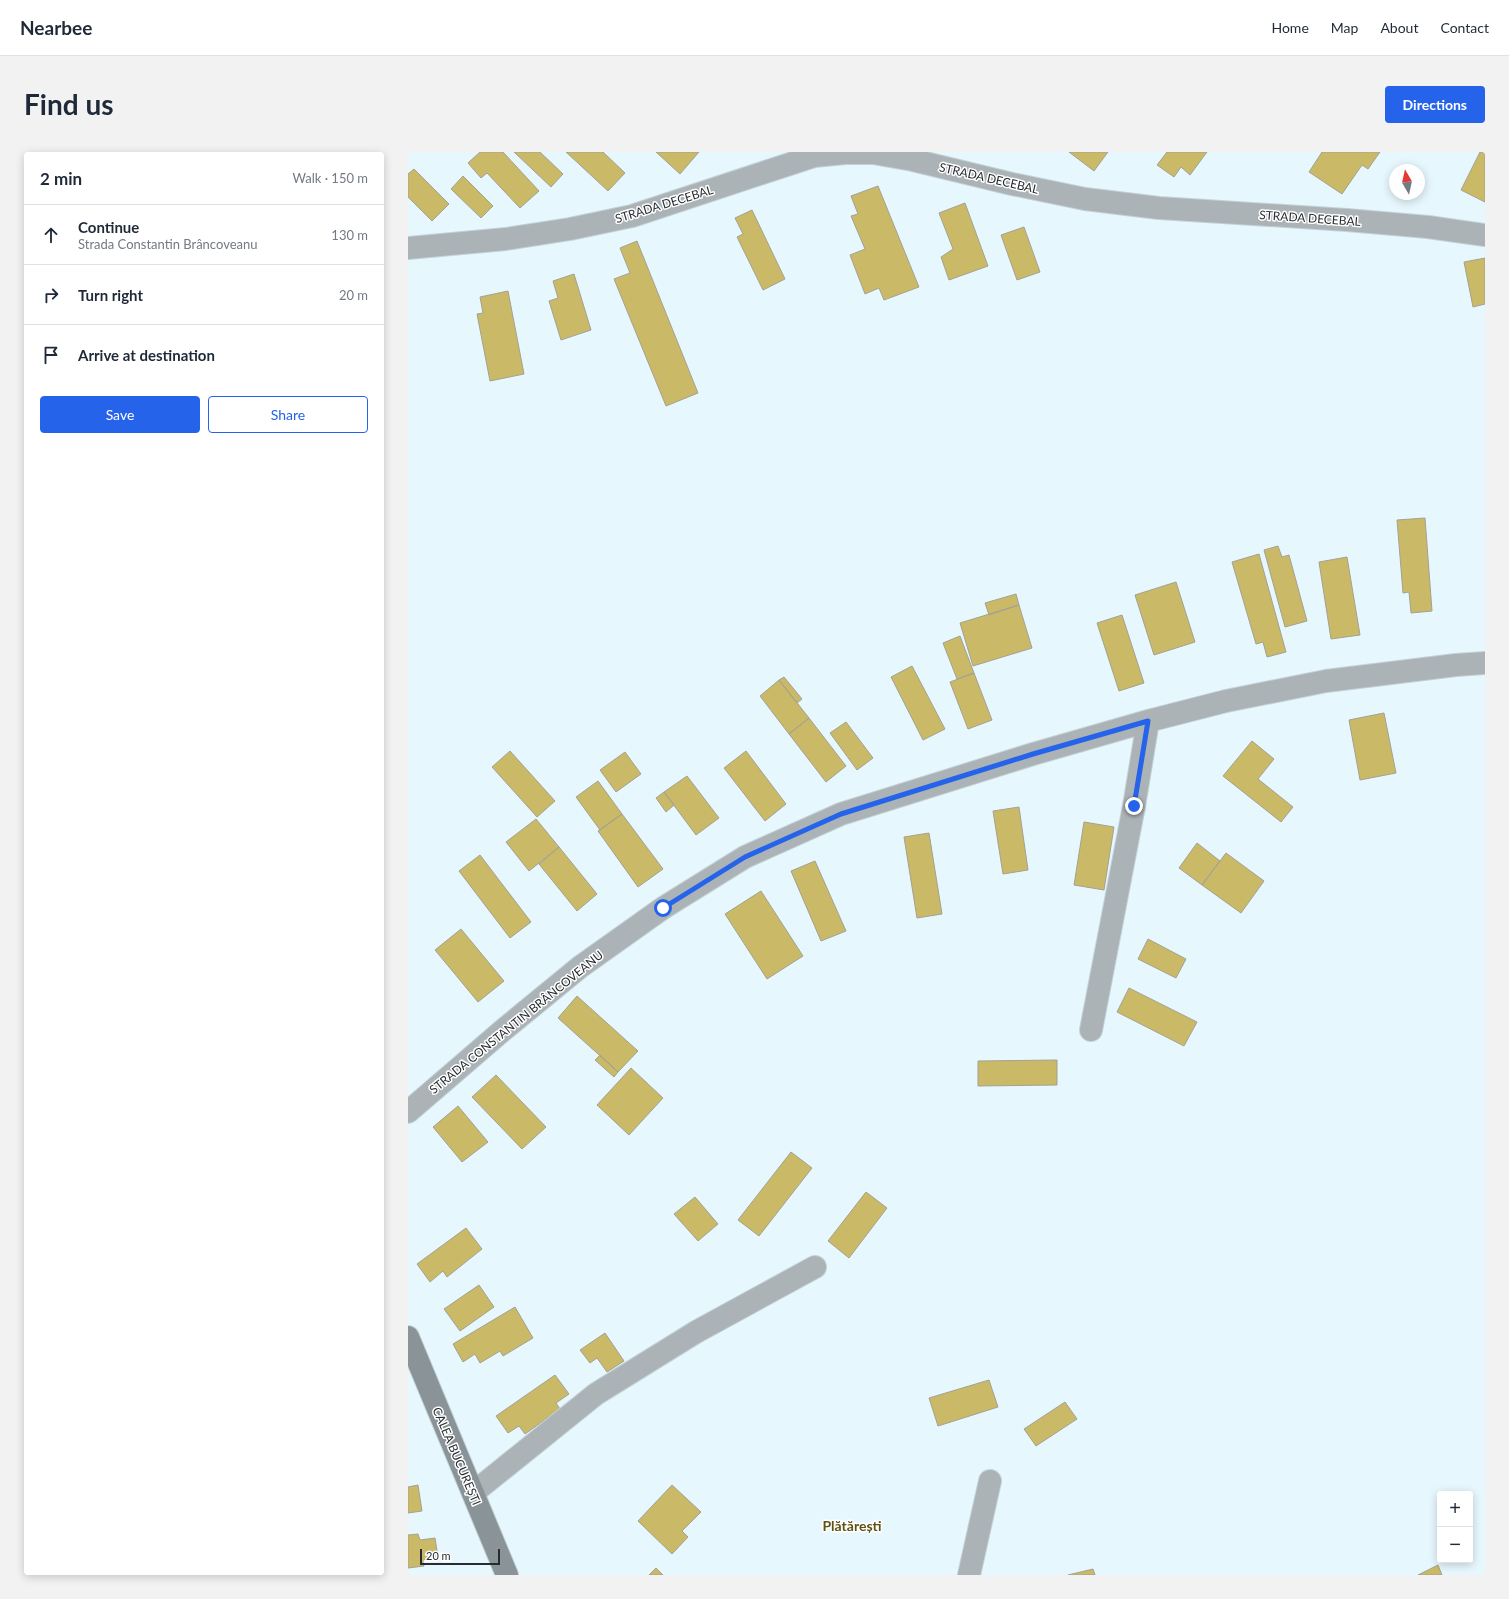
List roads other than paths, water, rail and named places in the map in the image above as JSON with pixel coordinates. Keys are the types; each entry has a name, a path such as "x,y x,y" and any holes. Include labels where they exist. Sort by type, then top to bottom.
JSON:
{"main road":[{"name":"CALEA BUCUREȘTI","path":"408,1337 507,1575"}],"street":[{"name":"STRADA DECEBAL","path":"408,248 506,239 570,229 632,216 814,156 845,153 873,153 913,160 1012,184 1085,199 1159,208 1347,220 1428,227 1485,235"},
{"name":"STRADA CONSTANTIN BRÂNCOVEANU","path":"408,1112 502,1030 580,967 663,908 745,857 841,814 1033,754 1148,721 1226,701 1326,681 1456,665 1485,663"},
{"path":"1091,1030 1134,806 1148,721"},
{"path":"473,1493 596,1394 696,1332 815,1267"},
{"path":"969,1575 990,1481"}],"district":[{"name":"Plătărești","path":"852,1525"}]}
